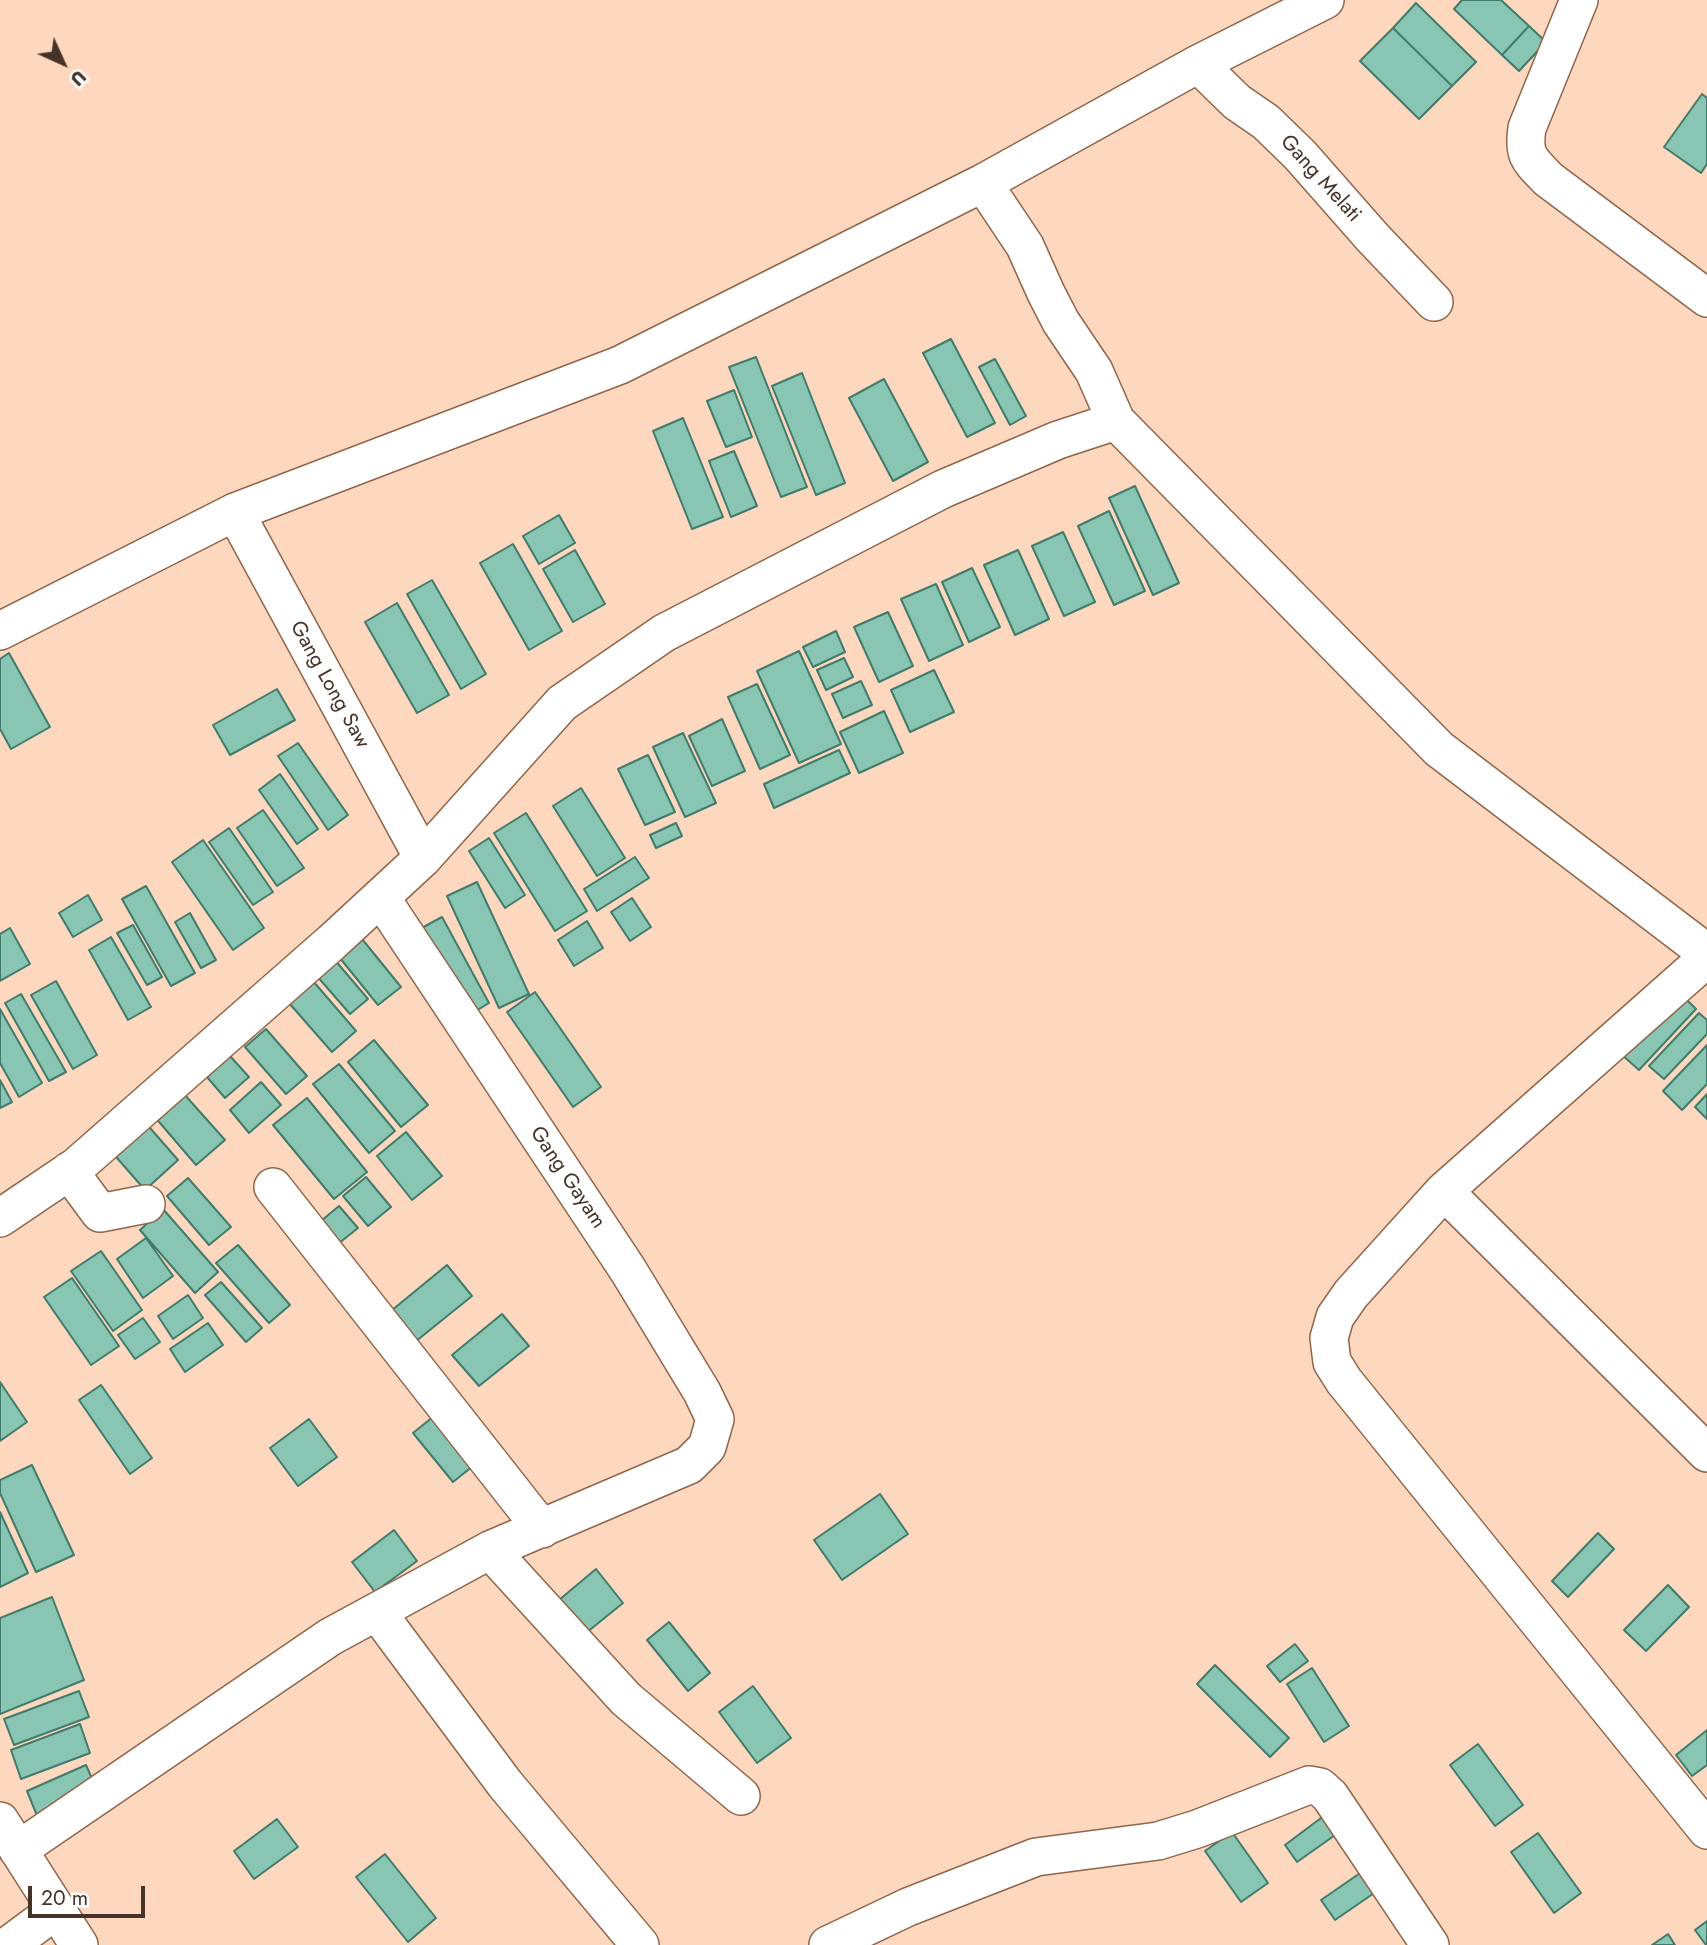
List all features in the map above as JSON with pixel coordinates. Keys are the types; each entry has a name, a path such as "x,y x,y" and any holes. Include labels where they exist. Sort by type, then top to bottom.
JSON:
{"street":[{"path":"0,631 235,512 620,365 983,183 1198,64 1325,0"},
{"path":"1579,0 1527,128 1525,145 1530,160 1548,179 1707,298"},
{"name":"Gang Melati","path":"1198,64 1237,102 1266,122 1300,155 1434,302"},
{"path":"983,183 1025,246 1045,293 1094,371 1116,421 1439,749 1707,956 1444,1191 1351,1294 1335,1317 1329,1338 1332,1362 1344,1381 1707,1830"},
{"path":"0,1218 69,1171 381,898 424,858 562,703 664,633 943,489 1058,440 1116,421"},
{"name":"Gang Long Saw","path":"235,512 424,858"},
{"name":"Gang Gayam","path":"381,898 628,1270 702,1392 715,1419 707,1447 689,1465 542,1530"},
{"path":"69,1171 100,1213 146,1204"},
{"path":"79,1945 9,1836 330,1637 491,1550 542,1530 272,1187"},
{"path":"1444,1191 1707,1453"},
{"path":"491,1550 626,1699 741,1796"},
{"path":"377,1612 505,1784 640,1945"},
{"path":"828,1945 908,1908 1036,1857 1158,1841 1197,1829 1309,1785 1320,1787 1330,1796 1430,1945"},
{"path":"9,1945 56,1910"}],"building":[{"path":"1462,0 1501,0 1529,26 1502,55 1454,9"},
{"path":"1416,3 1476,62 1452,86 1393,28"},
{"path":"1529,26 1546,42 1519,71 1502,55"},
{"path":"1393,28 1452,86 1419,119 1360,61"},
{"path":"1702,94 1707,98 1707,164 1701,173 1664,147"},
{"path":"951,339 995,423 967,437 923,353"},
{"path":"756,357 807,487 781,497 729,367"},
{"path":"995,359 1026,416 1010,425 979,367"},
{"path":"802,373 845,483 816,495 772,386"},
{"path":"884,379 928,462 893,481 849,398"},
{"path":"734,390 752,437 726,447 707,401"},
{"path":"683,418 723,517 692,529 653,431"},
{"path":"734,451 757,506 731,517 709,461"},
{"path":"1135,486 1179,583 1153,595 1109,498"},
{"path":"1109,511 1145,591 1114,605 1078,526"},
{"path":"559,515 575,543 539,564 523,536"},
{"path":"1063,532 1095,602 1064,616 1032,546"},
{"path":"513,544 562,631 529,650 480,563"},
{"path":"575,550 605,604 573,622 543,569"},
{"path":"1018,550 1049,619 1015,635 984,565"},
{"path":"972,568 1000,627 969,642 942,582"},
{"path":"432,580 486,674 461,689 407,594"},
{"path":"936,584 963,645 929,661 901,599"},
{"path":"397,603 449,695 417,713 365,622"},
{"path":"888,612 913,666 879,682 854,627"},
{"path":"836,631 845,652 813,667 803,647"},
{"path":"799,651 841,744 799,763 757,671"},
{"path":"9,653 50,727 11,749 0,729 0,659"},
{"path":"844,658 853,677 826,690 817,670"},
{"path":"934,670 954,712 910,732 891,690"},
{"path":"861,681 872,705 843,718 832,694"},
{"path":"757,684 790,755 760,769 728,697"},
{"path":"277,689 295,720 230,755 213,725"},
{"path":"884,711 903,753 859,773 840,732"},
{"path":"722,719 745,771 712,786 689,736"},
{"path":"683,733 716,803 685,817 653,747"},
{"path":"298,743 348,815 328,830 278,756"},
{"path":"839,750 850,773 774,808 764,784"},
{"path":"648,755 675,812 645,825 618,769"},
{"path":"280,774 318,829 297,844 259,790"},
{"path":"581,788 625,858 597,876 553,806"},
{"path":"263,810 304,868 277,886 237,828"},
{"path":"526,813 587,911 555,931 494,833"},
{"path":"676,823 682,836 656,848 650,835"},
{"path":"229,828 273,892 253,905 209,842"},
{"path":"489,838 525,895 505,908 469,851"},
{"path":"203,840 264,928 233,950 172,862"},
{"path":"635,857 649,878 597,911 584,889"},
{"path":"477,882 529,994 499,1008 447,896"},
{"path":"146,886 195,973 171,986 122,899"},
{"path":"88,895 102,920 73,937 59,913"},
{"path":"632,898 651,927 630,941 611,912"},
{"path":"190,913 216,960 201,968 175,922"},
{"path":"442,917 489,1003 466,1017 418,930"},
{"path":"587,921 603,948 574,966 558,940"},
{"path":"133,925 162,977 147,985 117,933"},
{"path":"10,928 30,964 0,981 0,934"},
{"path":"358,934 401,987 378,1005 335,952"},
{"path":"111,937 151,1007 128,1020 89,950"},
{"path":"334,959 368,999 350,1014 316,975"},
{"path":"56,981 97,1055 73,1069 31,995"},
{"path":"313,981 356,1031 332,1052 289,1003"},
{"path":"535,992 601,1087 573,1107 507,1012"},
{"path":"1680,993 1696,1009 1639,1070 1622,1055"},
{"path":"21,994 66,1072 49,1081 5,1003"},
{"path":"0,1009 42,1083 19,1097 0,1063"},
{"path":"1699,1013 1707,1020 1707,1034 1664,1079 1649,1066"},
{"path":"266,1029 307,1076 286,1094 245,1047"},
{"path":"374,1040 428,1105 401,1127 348,1062"},
{"path":"1707,1045 1707,1084 1682,1110 1663,1091"},
{"path":"230,1056 249,1077 225,1098 207,1077"},
{"path":"339,1064 395,1131 369,1153 313,1084"},
{"path":"0,1080 12,1102 0,1108"},
{"path":"261,1082 281,1105 249,1133 230,1110"},
{"path":"176,1085 225,1140 196,1165 148,1109"},
{"path":"1707,1094 1707,1119 1695,1107"},
{"path":"307,1098 367,1172 334,1199 273,1125"},
{"path":"144,1121 178,1160 145,1190 110,1150"},
{"path":"406,1132 442,1176 412,1200 377,1156"},
{"path":"366,1177 391,1207 368,1226 343,1196"},
{"path":"188,1178 231,1227 209,1245 167,1196"},
{"path":"339,1206 358,1228 333,1248 315,1226"},
{"path":"163,1209 218,1272 195,1293 140,1230"},
{"path":"146,1238 173,1276 143,1298 117,1259"},
{"path":"238,1245 290,1305 269,1323 216,1263"},
{"path":"101,1251 142,1310 113,1331 71,1271"},
{"path":"447,1265 472,1296 410,1346 386,1315"},
{"path":"72,1278 119,1346 91,1365 44,1297"},
{"path":"221,1282 262,1328 246,1342 205,1295"},
{"path":"188,1295 203,1318 173,1339 158,1316"},
{"path":"502,1314 529,1346 479,1386 452,1355"},
{"path":"143,1318 160,1342 135,1359 118,1335"},
{"path":"208,1323 223,1345 185,1372 170,1349"},
{"path":"0,1382 27,1422 0,1441"},
{"path":"101,1385 152,1458 130,1474 79,1400"},
{"path":"439,1412 478,1462 453,1482 413,1433"},
{"path":"309,1419 337,1457 298,1486 270,1448"},
{"path":"32,1465 74,1555 36,1572 0,1493 0,1480"},
{"path":"880,1494 908,1534 842,1580 814,1540"},
{"path":"0,1512 28,1573 0,1587"},
{"path":"394,1530 417,1561 375,1592 352,1562"},
{"path":"1598,1533 1614,1549 1568,1597 1552,1581"},
{"path":"596,1569 623,1603 586,1633 559,1600"},
{"path":"1668,1585 1689,1607 1646,1651 1624,1630"},
{"path":"52,1597 84,1680 0,1714 0,1618"},
{"path":"669,1622 710,1673 688,1691 647,1640"},
{"path":"1295,1644 1308,1661 1280,1682 1267,1666"},
{"path":"1215,1665 1289,1738 1270,1757 1197,1684"},
{"path":"1312,1668 1349,1726 1324,1742 1287,1684"},
{"path":"753,1686 791,1738 757,1763 719,1712"},
{"path":"79,1691 89,1717 14,1745 4,1719"},
{"path":"80,1724 90,1753 21,1779 11,1750"},
{"path":"1707,1730 1707,1765 1692,1776 1676,1755"},
{"path":"1478,1744 1523,1805 1495,1826 1450,1765"},
{"path":"86,1765 98,1792 38,1818 27,1791"},
{"path":"1325,1815 1338,1833 1297,1862 1285,1845"},
{"path":"277,1819 298,1847 254,1879 234,1851"},
{"path":"1232,1832 1268,1883 1241,1902 1205,1851"},
{"path":"1538,1833 1581,1893 1554,1913 1511,1852"},
{"path":"385,1854 436,1918 408,1942 356,1877"},
{"path":"1366,1869 1380,1889 1335,1920 1321,1900"},
{"path":"1707,1921 1707,1945 1706,1945 1695,1930"},
{"path":"1668,1934 1675,1945 1652,1945"}]}
